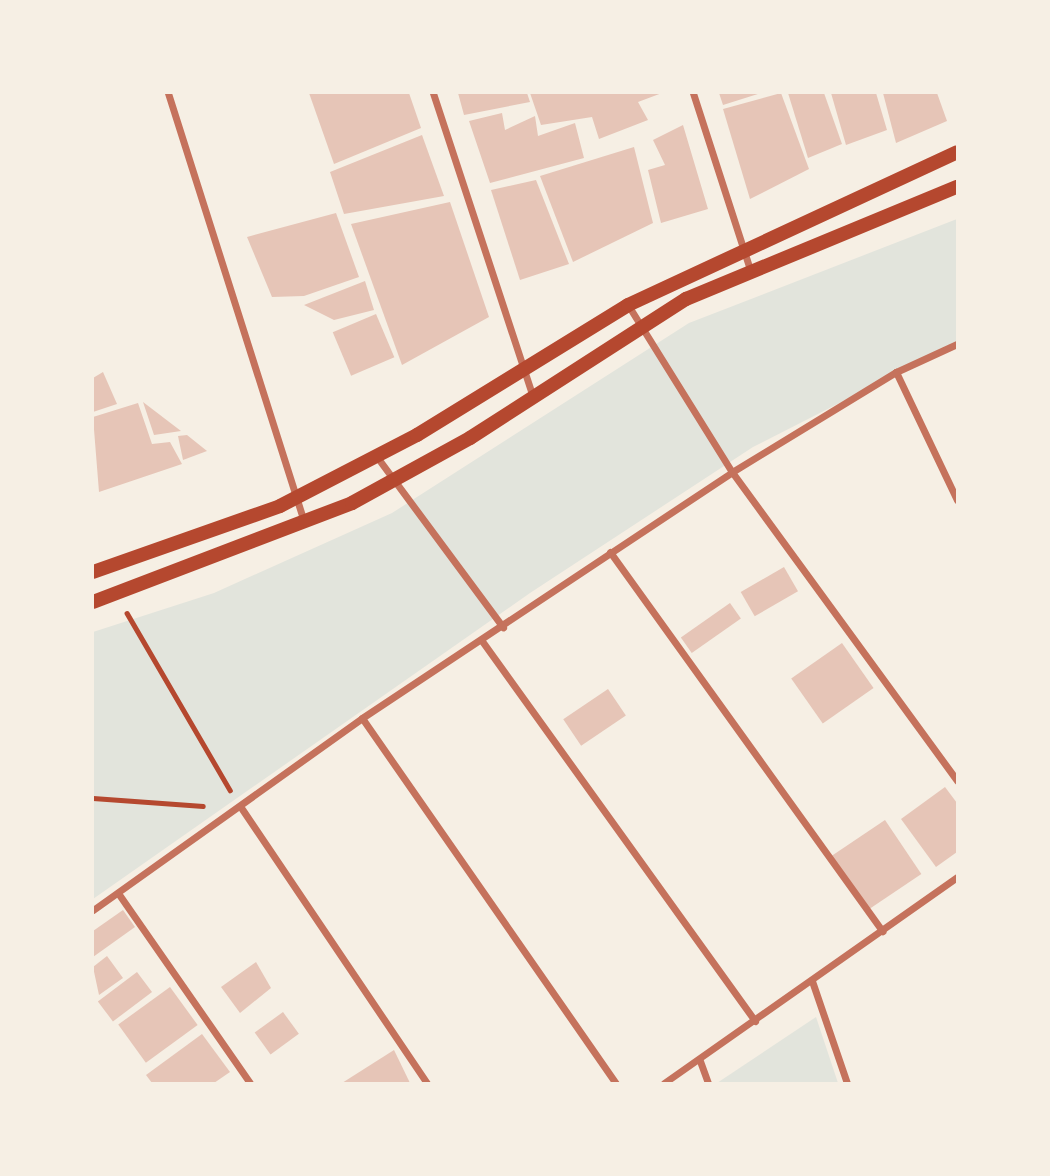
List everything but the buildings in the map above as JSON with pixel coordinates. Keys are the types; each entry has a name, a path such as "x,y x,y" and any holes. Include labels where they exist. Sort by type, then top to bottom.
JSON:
{"main road":[{"path":"93,572 296,498 377,457 628,305 743,247 957,152"},
{"path":"93,602 305,524 394,480 533,397 640,324 750,270 957,187"}],"street":[{"path":"168,93 305,524"},
{"path":"433,93 533,397"},
{"path":"693,93 750,270"},
{"path":"628,305 732,472 957,781"},
{"path":"93,910 242,808 362,718 482,641 732,472 896,372 957,344"},
{"path":"896,372 957,500"},
{"path":"377,457 503,627"},
{"path":"610,552 882,931"},
{"path":"482,641 755,1021"},
{"path":"362,718 615,1083"},
{"path":"242,808 427,1083"},
{"path":"664,1083 700,1061 957,877"},
{"path":"118,893 250,1083"},
{"path":"812,981 847,1083"},
{"path":"700,1061 708,1083"}],"path":[{"path":"118,594 150,662 242,808"},
{"path":"93,798 242,808"}],"shaded area":[{"path":"957,219 957,343 753,447 530,593 93,899 93,632 214,593 392,513 689,323"},
{"path":"816,1017 838,1083 717,1083"}]}
